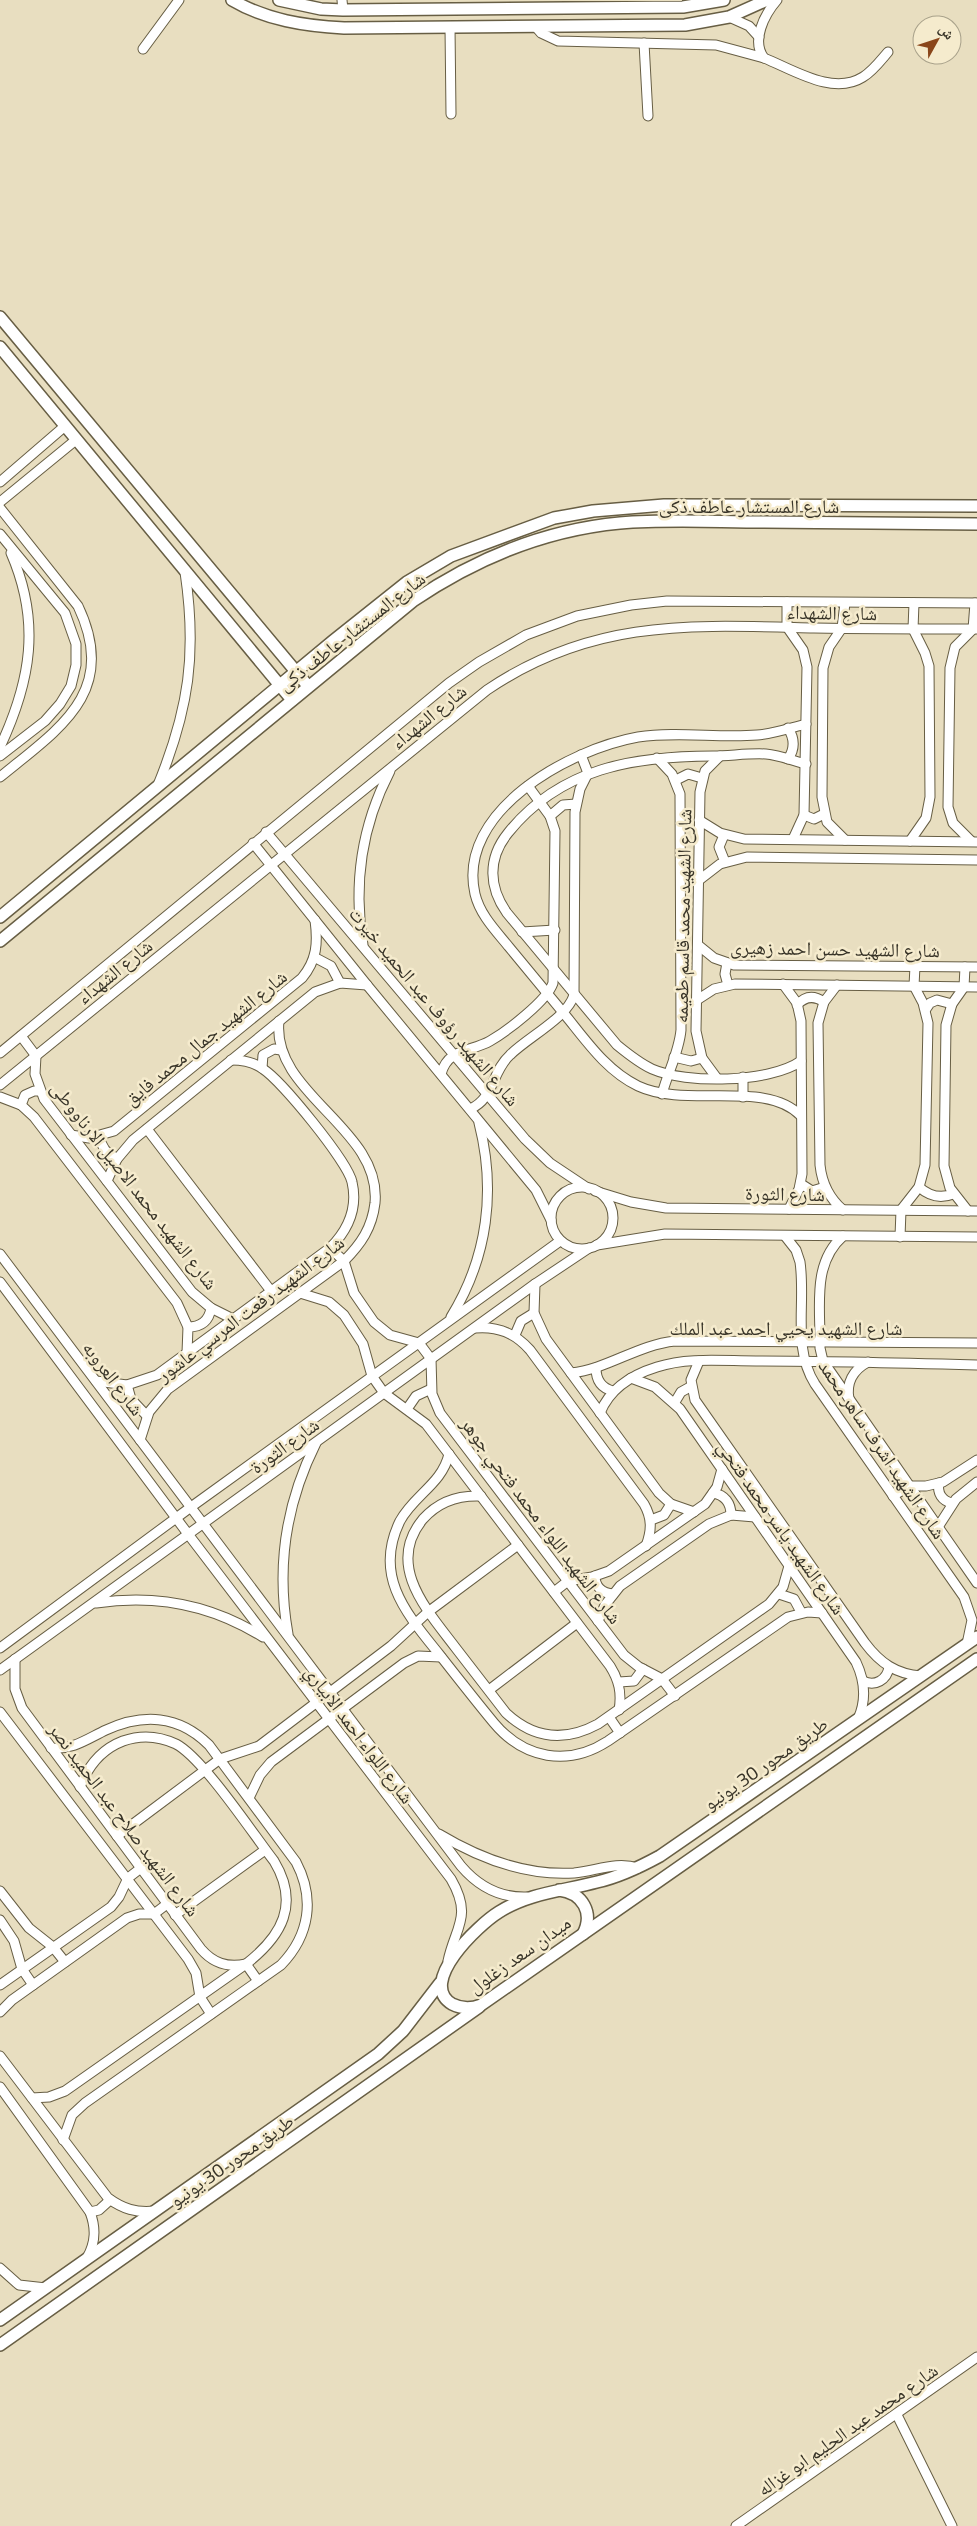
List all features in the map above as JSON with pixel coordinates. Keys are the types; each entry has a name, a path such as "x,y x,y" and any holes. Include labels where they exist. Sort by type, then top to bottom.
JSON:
{"street":[{"path":"143,49 179,0"},
{"path":"232,0 263,14 317,27 685,25 729,17 767,0"},
{"path":"279,0 298,6 659,3 683,7 724,0"},
{"path":"764,58 758,45 759,38 764,20 777,0"},
{"path":"729,17 743,22 759,38"},
{"path":"535,26 541,33 558,41 716,45 764,58 825,82 838,84 852,82 864,76 888,52"},
{"path":"450,27 451,114"},
{"path":"644,42 648,116"},
{"path":"0,317 308,686"},
{"path":"0,347 292,700"},
{"path":"0,482 66,426"},
{"path":"0,502 77,439"},
{"name":"شارع المستشار عاطف ذكى","path":"0,917 295,671 407,582 451,556 554,518 593,511 664,505 977,506"},
{"path":"921,524 922,505"},
{"path":"0,508 78,606 92,643 92,670 84,695 70,717 0,777"},
{"name":"شارع المستشار عاطف ذكى","path":"0,941 413,601 450,577 511,549 575,530 619,524 664,521 977,524"},
{"path":"0,756 45,721 60,704 70,686 76,665 76,644 64,613 3,538"},
{"path":"0,747 20,701 28,669 30,636 19,571 3,538"},
{"path":"158,785 182,716 189,681 191,617 185,572"},
{"name":"شارع الشهداء","path":"0,1053 266,832 464,672 494,652 526,635 577,616 631,604 667,601 976,603"},
{"path":"787,602 787,627 799,642 806,658 804,815 793,839"},
{"path":"845,603 842,628 829,647 823,668 822,797 824,814 832,829 846,840"},
{"path":"910,841 926,818 930,797 929,666 913,629 914,603"},
{"path":"974,842 953,823 947,798 950,668 955,647 975,629 976,603"},
{"name":"شارع الشهداء","path":"0,1085 392,766 493,686 524,666 564,648 606,636 641,630 683,627 975,629"},
{"path":"249,648 265,635"},
{"path":"333,641 345,656"},
{"path":"76,644 92,643"},
{"path":"257,703 269,719"},
{"path":"800,1116 786,1104 774,1099 685,1097 662,1094 638,1086 614,1071 491,926 481,910 473,882 473,866 482,837 500,812 528,786 555,768 581,755 621,741 657,735 756,735 806,724"},
{"path":"788,728 793,746 788,759"},
{"path":"801,1061 773,1074 743,1077 680,1077 652,1069 628,1054 554,972 500,903 492,880 492,867 500,844 520,819 562,787 588,773 632,761 657,758 765,754 806,764"},
{"path":"470,1109 479,1104 488,1094 504,1060 563,1012 570,1004 574,995 576,804 580,789 588,773 581,755"},
{"path":"657,758 668,768 676,780 688,774 702,778 709,765 720,756"},
{"path":"363,945 358,890 362,853 373,808 392,766"},
{"name":"شارع الشهيد محمد قاسم طعيمه","path":"702,778 699,820 697,1040 702,1058 716,1077"},
{"name":"شارع الشهيد محمد قاسم طعيمه","path":"662,1094 681,1030 680,794 676,780"},
{"path":"440,1074 445,1063 454,1054 489,1042 548,994 553,984 555,831 550,816 528,786"},
{"path":"550,816 564,805 576,804"},
{"path":"804,815 814,819 824,814"},
{"path":"699,820 724,835 744,839 974,842"},
{"name":"شارع الشهيد رؤوف عبد الحميد خيرت","path":"266,832 542,1156 592,1190"},
{"path":"724,835 719,846 726,862"},
{"name":"شارع الشهيد رؤوف عبد الحميد خيرت","path":"253,843 536,1190 551,1220"},
{"path":"698,881 712,869 726,862 747,857 977,860"},
{"name":"شارع الشهيد جمال محمد فايق","path":"71,1135 98,1137 122,1126 302,978 314,958 317,941 315,920"},
{"path":"522,932 555,930"},
{"name":"شارع الشهيد حسن احمد زهيرى","path":"698,945 714,958 727,963 977,967"},
{"path":"314,958 331,966 340,983"},
{"path":"727,963 725,974 728,984"},
{"path":"900,1237 901,1210 919,1187 926,1165 928,1023 926,1009 914,986 915,966"},
{"path":"965,967 964,987 952,1004 946,1025 944,1166 947,1181 953,1194 973,1211"},
{"name":"شارع الشهيد جمال محمد فايق","path":"107,1181 117,1159 127,1146 314,992 340,983 367,985"},
{"name":"شارع الشهيد حسن احمد زهيرى","path":"697,1000 708,992 728,984 977,987"},
{"path":"783,984 798,1006 801,1021 800,1116 803,1167 801,1184 789,1209"},
{"path":"837,985 824,1002 818,1023 820,1165 825,1187 833,1200 843,1210"},
{"path":"798,1006 808,998 816,998 824,1002"},
{"path":"926,1009 930,1003 937,1000 952,1004"},
{"name":"شارع الشهيد رفعت المرسي عاشور","path":"140,1440 147,1416 154,1404 168,1389 344,1261 358,1247 371,1224 375,1197 370,1168 354,1143 291,1069 280,1050 279,1021"},
{"path":"21,1036 36,1056"},
{"path":"262,1068 263,1055 274,1049 280,1050"},
{"name":"شارع الشهيد محمد الاصيل الارناووطى","path":"36,1056 35,1074 40,1091 71,1135 192,1292 211,1308 233,1319"},
{"path":"674,1058 691,1061 702,1058"},
{"name":"شارع الشهيد رفعت المرسي عاشور","path":"96,1381 127,1385 157,1375 330,1248 343,1232 352,1213 354,1192 349,1172 332,1147 275,1078 262,1068 247,1062 230,1060"},
{"path":"743,1077 743,1098"},
{"path":"21,1105 22,1100 29,1092 40,1091"},
{"name":"شارع الشهيد محمد الاصيل الارناووطى","path":"0,1097 21,1105 34,1117 177,1303 188,1327 187,1353"},
{"path":"448,1321 472,1275 486,1224 488,1172 479,1120"},
{"path":"147,1129 271,1291"},
{"path":"98,1137 105,1150 117,1159"},
{"path":"801,1184 812,1191 825,1187"},
{"path":"919,1187 938,1197 953,1194"},
{"path":"575,1188 592,1190 601,1195 610,1207 612,1221 607,1235 593,1247 574,1248 560,1241 555,1234 551,1220 554,1206 562,1195 575,1188"},
{"name":"شارع الثورة","path":"592,1190 631,1202 666,1208 973,1211"},
{"name":"شارع الثورة","path":"0,1670 535,1284 593,1247 665,1234 977,1238"},
{"name":"شارع الشهيد اشرف ساهر محمد","path":"785,1236 796,1250 801,1268 804,1361 815,1384 974,1611 972,1628 967,1644"},
{"name":"شارع الشهيد اشرف ساهر محمد","path":"843,1236 829,1251 822,1270 820,1342 823,1361 977,1583"},
{"name":"شارع الثورة","path":"0,1648 191,1507 560,1241"},
{"path":"330,1248 344,1261 354,1293 374,1322 390,1335 419,1342 431,1359"},
{"name":"شارع العروبه","path":"0,1254 203,1523"},
{"name":"شارع العروبه","path":"0,1282 188,1534"},
{"path":"535,1284 534,1313 540,1331 660,1493 672,1504 694,1512"},
{"name":"شارع الشهيد اللواء محمد فتحي جوهر","path":"300,1293 329,1302 344,1315 363,1344 372,1376 384,1393 426,1424 610,1666 618,1682 621,1701 619,1710"},
{"path":"24,1315 38,1304"},
{"path":"188,1327 195,1327 206,1320 211,1308"},
{"path":"515,1336 521,1321 534,1313"},
{"path":"475,1328 496,1328 515,1336 530,1350 644,1504 651,1520 651,1529 646,1546"},
{"name":"شارع الشهيد يحيي احمد عبد الملك","path":"571,1373 596,1368 644,1347 668,1342 977,1343"},
{"name":"شارع الشهيد اللواء محمد فتحي جوهر","path":"431,1359 431,1389 440,1413 624,1656 662,1679"},
{"path":"675,1402 681,1392 690,1387 692,1373 698,1361"},
{"name":"شارع الشهيد يحيي احمد عبد الملك","path":"600,1413 613,1391 631,1378 659,1366 698,1361 823,1361 977,1365"},
{"path":"849,1399 848,1386 853,1374 868,1362"},
{"path":"596,1368 597,1377 601,1385 613,1391"},
{"name":"شارع الشهيد ياسر محمد فتحي","path":"631,1378 655,1387 675,1402 856,1662 863,1681 864,1702 857,1721"},
{"path":"127,1385 131,1400 147,1416"},
{"name":"شارع الشهيد ياسر محمد فتحي","path":"690,1387 699,1406 865,1643 889,1667 910,1675 921,1676"},
{"path":"407,1409 416,1396 431,1389"},
{"path":"288,1636 283,1585 286,1534 295,1495 317,1441"},
{"path":"449,1454 440,1476 407,1510 394,1539 390,1562 394,1588 405,1612 502,1733 523,1748 534,1753 556,1757 578,1755 599,1747 788,1617 801,1612 822,1614"},
{"path":"893,1496 909,1486 926,1486 939,1483 977,1460"},
{"path":"554,1592 568,1581 595,1576 609,1571 694,1512 714,1493 722,1469"},
{"path":"938,1527 952,1503 977,1482"},
{"path":"939,1483 939,1491 942,1498 952,1503"},
{"path":"714,1493 726,1499 730,1506 731,1515"},
{"path":"481,1496 464,1496 441,1504 422,1520 413,1535 408,1552 409,1570 416,1592 428,1612 513,1720 529,1730 548,1736 579,1733 619,1710 769,1604 780,1594 786,1581 789,1566"},
{"path":"651,1520 664,1515 672,1504"},
{"path":"598,1621 613,1594 627,1580 709,1524 731,1515 755,1517"},
{"name":"شارع اللواء احمد الابياري","path":"203,1523 461,1866 475,1880 502,1894 531,1897"},
{"name":"شارع اللواء احمد الابياري","path":"188,1534 455,1887 461,1909 461,1922 447,1969"},
{"path":"117,1836 220,1759 259,1746 391,1646 428,1612 518,1545"},
{"path":"595,1576 596,1584 601,1590 613,1594"},
{"path":"780,1594 794,1599 801,1612"},
{"path":"93,1603 140,1599 186,1605 229,1619 268,1640"},
{"path":"489,1690 577,1623"},
{"name":"طريق محور 30 يونيو","path":"560,1890 599,1882 638,1868 677,1846 977,1637"},
{"path":"249,1798 260,1775 271,1762 343,1708 411,1659 426,1655 441,1658"},
{"name":"شارع الشهيد صلاح عبد الحميد نصر","path":"15,1659 13,1679 18,1699 51,1748 175,1915 201,1949 213,1961 229,1966 246,1964"},
{"name":"طريق محور 30 يونيو","path":"583,1934 977,1659"},
{"path":"863,1681 878,1682 887,1675 889,1667"},
{"path":"618,1682 634,1681 643,1669"},
{"path":"460,1681 473,1671"},
{"path":"662,1679 675,1696"},
{"name":"شارع الشهيد صلاح عبد الحميد نصر","path":"0,1712 128,1878 192,1966 198,1981 200,1997"},
{"path":"609,1717 620,1733"},
{"path":"51,1748 72,1747 128,1721 151,1718 174,1722 193,1730 220,1759 296,1862 304,1881 308,1902 308,1916 302,1936 291,1955 258,1981 78,2109 68,2123 63,2140"},
{"path":"32,2098 49,2097 65,2091 246,1964 270,1944 282,1925 285,1914 286,1892 280,1870 194,1758 175,1744 141,1737 124,1741 108,1749 88,1769 80,1787"},
{"path":"85,1822 98,1811"},
{"path":"436,1832 479,1854 531,1870 561,1873 616,1865 638,1868"},
{"path":"175,1915 265,1850"},
{"path":"274,1861 287,1850"},
{"path":"0,1985 111,1907 119,1897 128,1878 141,1868"},
{"name":"ميدان سعد زغلول","path":"560,1890 574,1894 585,1905 588,1920 583,1934 482,2005 468,2008 455,2005 444,1997 440,1991 440,1983 447,1969 463,1945 479,1927 509,1906 531,1897 560,1890"},
{"path":"0,1891 29,1928 53,1947 65,1962"},
{"path":"0,2012 33,1985 127,1918 139,1914 154,1914 167,1904"},
{"path":"0,1920 14,1941 22,1969 33,1985"},
{"path":"246,1964 258,1981"},
{"name":"طريق محور 30 يونيو","path":"0,2320 378,2054 403,2031 440,1983"},
{"path":"200,1997 211,2014"},
{"name":"طريق محور 30 يونيو","path":"0,2345 482,2005"},
{"path":"0,2056 110,2200 135,2212 155,2211"},
{"path":"0,2087 90,2212 95,2232 94,2242 85,2260"},
{"path":"90,2212 104,2207 110,2200"},
{"path":"0,2268 19,2285 46,2288"},
{"name":"شارع محمد عبد الحليم ابو غزاله","path":"736,2526 897,2415 977,2357"},
{"path":"897,2415 952,2526"}]}
